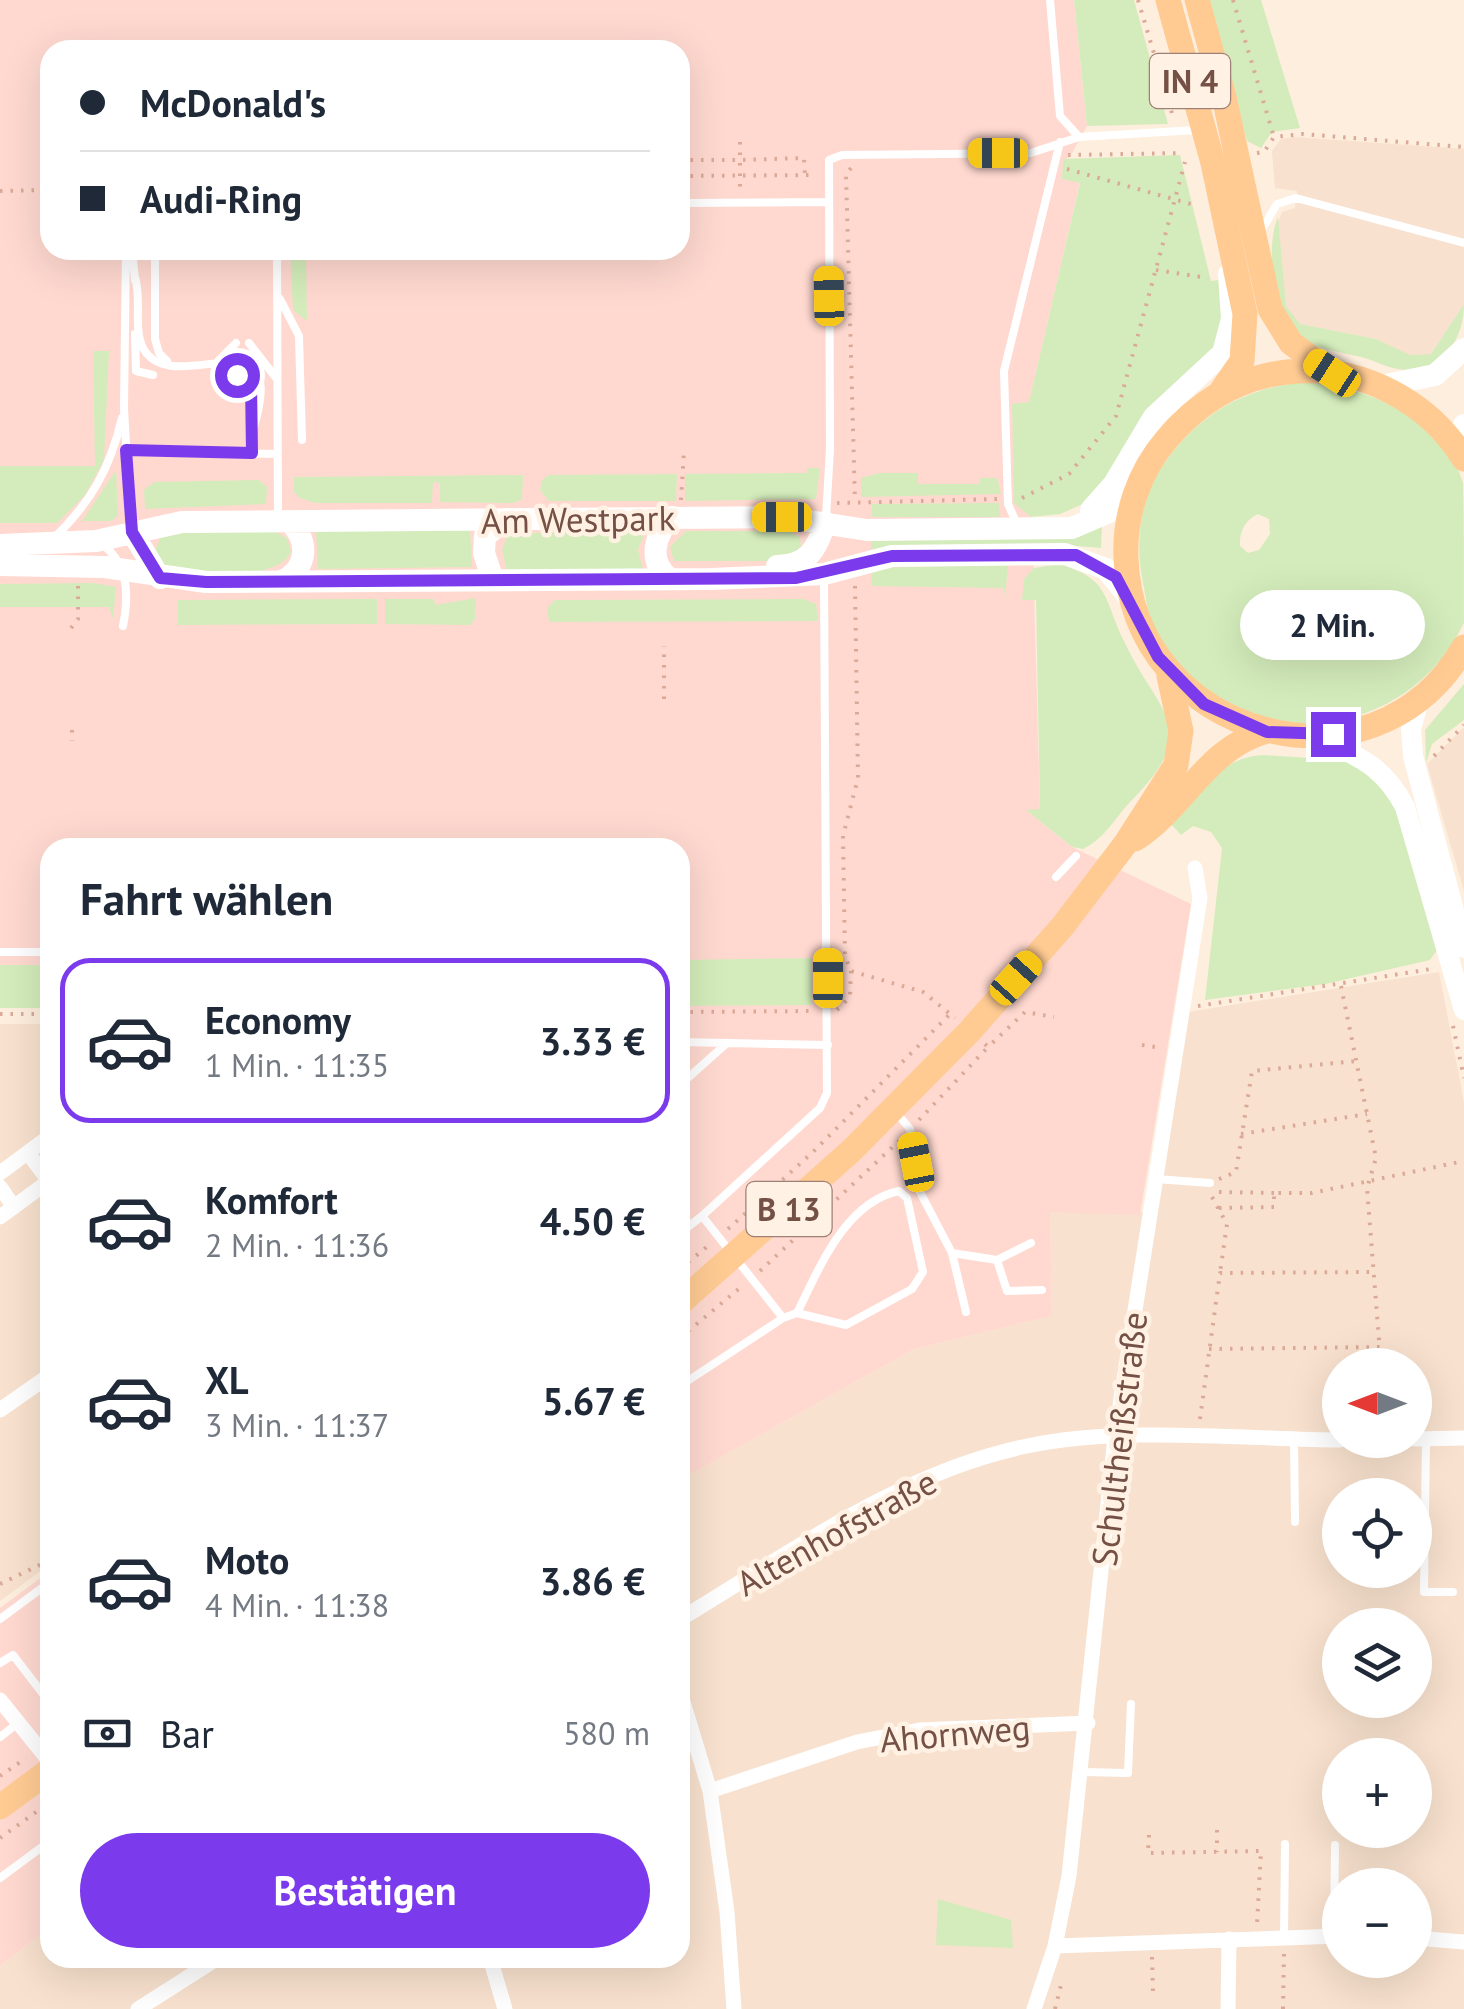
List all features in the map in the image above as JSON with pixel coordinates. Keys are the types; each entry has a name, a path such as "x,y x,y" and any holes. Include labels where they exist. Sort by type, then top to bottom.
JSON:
{"main road":[{"name":"IN 4","path":"1168,0 1191,131 1225,160"},
{"name":"IN 4","path":"1197,0 1209,40 1225,160 1243,245 1246,341 1238,372 1218,394"},
{"name":"IN 4","path":"1243,245 1281,332 1332,373"},
{"path":"1040,528 1090,511 1102,500 1154,417 1224,353 1231,331 1243,245"},
{"name":"B 13","path":"1381,386 1436,375 1464,349"},
{"name":"B 13","path":"1464,459 1424,412 1381,386 1332,373 1282,373 1218,394 1168,438 1141,480 1126,546 1130,598 1149,643 1168,671 1219,713 1267,732 1316,736 1367,726 1420,697 1464,647"},
{"path":"1464,424 1464,432"},
{"name":"Am Westpark","path":"0,546 96,541 162,524 508,519 677,511 782,517 866,530 1040,528 1090,524 1141,480"},
{"path":"669,578 659,567 655,550 662,528 677,511"},
{"path":"493,580 484,553 486,536 508,519"},
{"path":"282,580 297,570 303,554 303,537 283,521"},
{"path":"711,579 742,568 803,562 816,548 824,522"},
{"path":"141,575 148,542 162,524"},
{"path":"132,532 141,575"},
{"name":"Am Westpark","path":"0,565 282,580 711,579 824,574 892,556 1066,554 1106,568 1130,598"},
{"name":"B 13","path":"690,1299 742,1270 1062,927 1126,843 1169,776 1180,748 1178,711 1168,671"},
{"name":"B 13","path":"1126,843 1152,826 1222,754 1267,732"},
{"path":"0,1806 40,1777"}],"street":[{"path":"1420,697 1411,729 1413,756 1464,948"},
{"path":"1316,736 1370,763 1390,779 1414,836 1464,1010"},
{"name":"Schultheißstraße","path":"1034,2009 1056,1946 1082,1772 1115,1437 1200,898 1195,868"},
{"path":"0,1173 40,1144"},
{"path":"28,1153 40,1169"},
{"path":"0,1187 14,1207"},
{"path":"0,1217 40,1188"},
{"path":"0,1410 40,1382"},
{"name":"Altenhofstraße","path":"690,1614 886,1496 964,1463 1028,1445 1115,1437 1322,1440"},
{"path":"1432,1439 1464,1438"},
{"path":"0,1700 40,1750"},
{"name":"Ahornweg","path":"710,1791 857,1742 919,1730 1088,1723"},
{"path":"690,1725 710,1791 728,1912 734,2009"},
{"path":"1056,1946 1322,1937"},
{"path":"1228,2009 1230,1939"},
{"path":"1432,1939 1464,1942"},
{"path":"138,2009 202,1968"},
{"path":"493,1968 505,2009"}],"lane":[{"path":"1050,0 1060,116 1079,137"},
{"path":"1188,0 1198,32 1209,40"},
{"path":"824,522 830,449 829,160 842,155 1032,153 1079,137 1191,131"},
{"path":"1040,528 1012,516 1007,499 1004,371 1054,181 1060,142"},
{"path":"1243,245 1270,212 1296,198 1464,243"},
{"path":"690,203 827,202"},
{"path":"129,260 124,409 132,532"},
{"path":"131,260 142,347 160,362 209,364 263,358 278,339"},
{"path":"155,260 155,340 159,354 173,364"},
{"path":"277,260 278,454 283,521"},
{"path":"135,277 135,365 141,375 153,375"},
{"path":"278,289 299,336 302,440"},
{"path":"209,364 226,356 236,343"},
{"path":"249,343 278,383"},
{"path":"242,362 251,366 261,381 261,403 253,430"},
{"path":"237,375 251,382 252,453"},
{"path":"47,544 97,490 112,462 124,409"},
{"path":"126,450 278,454"},
{"path":"96,541 141,575 123,626"},
{"path":"690,1226 820,1108 827,1093 824,574"},
{"path":"1056,877 1076,856"},
{"path":"0,952 40,952"},
{"path":"690,1042 828,1045"},
{"path":"690,1077 726,1043"},
{"path":"893,1109 910,1129 920,1192 952,1253 966,1312"},
{"path":"1156,1179 1210,1183"},
{"path":"690,1379 783,1318 797,1313 846,1325 912,1289 923,1272 907,1198 898,1191 882,1195 843,1231 829,1248 797,1313"},
{"path":"702,1216 783,1318"},
{"path":"952,1253 997,1260 1030,1243"},
{"path":"997,1260 1007,1291 1042,1290"},
{"path":"1294,1440 1295,1522"},
{"path":"1420,1458 1424,1592 1453,1592"},
{"path":"0,1619 40,1589"},
{"path":"0,1663 13,1654 40,1690"},
{"path":"1082,1772 1128,1773 1131,1704"},
{"path":"0,1737 18,1724"},
{"path":"1284,1938 1285,1844"},
{"path":"0,1878 40,1848"}],"path":[{"path":"864,168 851,168 846,174 854,500 1007,499 1056,485 1105,434 1126,392 1191,131 1138,0"},
{"path":"1233,0 1274,137"},
{"path":"1274,137 1303,134 1464,146"},
{"path":"1185,162 1190,167 1264,152 1274,137"},
{"path":"740,142 740,202"},
{"path":"690,160 804,158 805,175"},
{"path":"1055,160 1063,168 1110,184 1198,206"},
{"path":"690,176 827,174"},
{"path":"0,190 40,190"},
{"path":"1156,270 1194,279 1214,274"},
{"path":"677,511 684,450"},
{"path":"71,628 78,619 78,580"},
{"path":"690,1012 828,1011 847,1004 851,971 845,956 842,836 858,778 855,590"},
{"path":"664,646 664,699"},
{"path":"1433,760 1434,752 1464,725"},
{"path":"72,730 72,741"},
{"path":"1184,1008 1341,986 1440,967"},
{"path":"851,971 923,992 969,1030"},
{"path":"1210,1349 1380,1347 1370,1181 1376,1158 1341,986"},
{"path":"690,1261 813,1152 969,1030 1025,1012 1054,1017"},
{"path":"0,1014 40,1014"},
{"path":"690,1327 742,1270 910,1129 969,1030"},
{"path":"1210,1183 1236,1172 1252,1072 1356,1061"},
{"path":"1241,1134 1367,1114"},
{"path":"1198,1439 1227,1224 1210,1192 1312,1193 1464,1161"},
{"path":"1218,1208 1274,1207 1274,1192"},
{"path":"1220,1274 1374,1272"},
{"path":"0,1584 40,1565"},
{"path":"0,1838 40,1809"},
{"path":"1217,1830 1217,1852"},
{"path":"1149,1834 1148,1852 1262,1851 1256,1938"},
{"path":"1283,2009 1284,1938"},
{"path":"1152,1941 1152,1992"},
{"path":"1060,1999 1060,2009"}],"shaded area":[{"path":"0,0 1074,0 1087,126 1070,157 1063,160 1080,182 1029,403 1040,810 1026,810 1072,847 1191,904 1140,1215 1050,1212 1052,1316 914,1349 690,1474 690,838 40,838 40,969 0,970"},
{"path":"1281,139 1464,149 1464,304 1431,354 1410,356 1376,339 1299,324 1286,306 1277,224 1282,212 1295,208 1297,191 1275,188 1272,151"},
{"path":"1464,727 1464,891 1427,764"},
{"path":"1439,972 1464,1102 1464,2009 0,2009 0,1966 40,1935 40,1968 690,1968 690,1474 914,1349 1052,1316 1050,1212 1157,1212 1188,1012"},
{"path":"0,1024 40,1024 40,1571 0,1601"},
{"path":"40,1578 40,1935 0,1966 0,1608"}],"green space":[{"path":"1074,0 1134,0 1168,124 1087,126"},
{"path":"1209,0 1261,0 1300,128 1272,132 1261,148 1247,141"},
{"path":"1180,155 1211,281 1219,280 1223,313 1212,353 1083,504 1060,514 1031,517 1014,503 1012,404 1029,402 1080,183 1062,179 1063,159"},
{"path":"1278,217 1286,306 1300,324 1376,339 1410,355 1431,354 1464,304 1460,331 1447,353 1426,367 1398,369 1319,347 1299,337 1280,312 1274,285 1272,240"},
{"path":"290,260 306,260 307,321 293,310"},
{"path":"93,351 109,351 104,460 85,495 57,523 0,523 0,466 95,466"},
{"path":"1288,384 1331,385 1401,410 1440,441 1454,460 1463,483 1464,623 1435,666 1398,697 1355,716 1310,723 1264,718 1221,700 1184,670 1154,627 1140,565 1140,529 1148,495 1176,448 1204,421 1234,401","holes":["1258,514 1269,519 1270,534 1259,550 1248,553 1240,546 1244,527"]},
{"path":"807,468 820,468 816,499 685,501 685,474 807,473"},
{"path":"116,470 118,516 111,521 82,521"},
{"path":"880,473 918,473 918,484 979,484 980,478 997,478 1001,494 861,497 861,478"},
{"path":"677,474 676,501 549,501 540,490 542,480 549,475"},
{"path":"523,475 522,499 514,503 440,502 440,483 433,482 432,503 315,503 294,492 294,477"},
{"path":"259,480 267,487 266,504 145,509 144,490 154,482"},
{"path":"999,503 1000,517 872,517 872,504"},
{"path":"1102,526 1101,548 1065,545 871,549 871,540"},
{"path":"316,529 470,529 472,567 318,569"},
{"path":"274,531 287,538 291,552 283,562 252,572 212,574 175,570 163,566 155,551 161,536 168,533"},
{"path":"686,531 788,531 800,537 801,546 788,561 674,561 670,547"},
{"path":"645,532 638,550 643,569 507,571 502,550 508,533"},
{"path":"1008,564 1005,600 1004,588 871,586 872,570 878,568"},
{"path":"1060,564 1089,577 1103,592 1124,641 1160,704 1170,737 1154,775 1104,833 1083,849 1072,847 1026,810 1040,809 1036,600 1022,600 1024,579 1034,568"},
{"path":"93,583 116,587 113,619 109,607 0,607 0,584"},
{"path":"476,598 475,619 470,625 385,624 385,599 434,599 435,605"},
{"path":"377,599 377,624 178,625 178,600"},
{"path":"803,599 816,604 818,621 549,622 547,608 555,600"},
{"path":"1464,684 1464,720 1432,744 1426,763 1425,730"},
{"path":"1262,755 1346,760 1390,790 1438,949 1430,960 1325,984 1205,1000 1222,848 1211,832 1193,826 1181,835 1170,823 1221,770"},
{"path":"812,958 812,1005 690,1006 690,960"},
{"path":"0,965 40,965 40,1008 0,1008"},
{"path":"938,1899 1011,1920 1013,1948 936,1945"}],"route":[{"path":"237,375 251,382 252,453 126,450 128,517 135,541 160,578 206,582 796,578 892,556 1076,555 1106,568 1116,577 1158,657 1204,704 1267,732 1333,734"}]}
